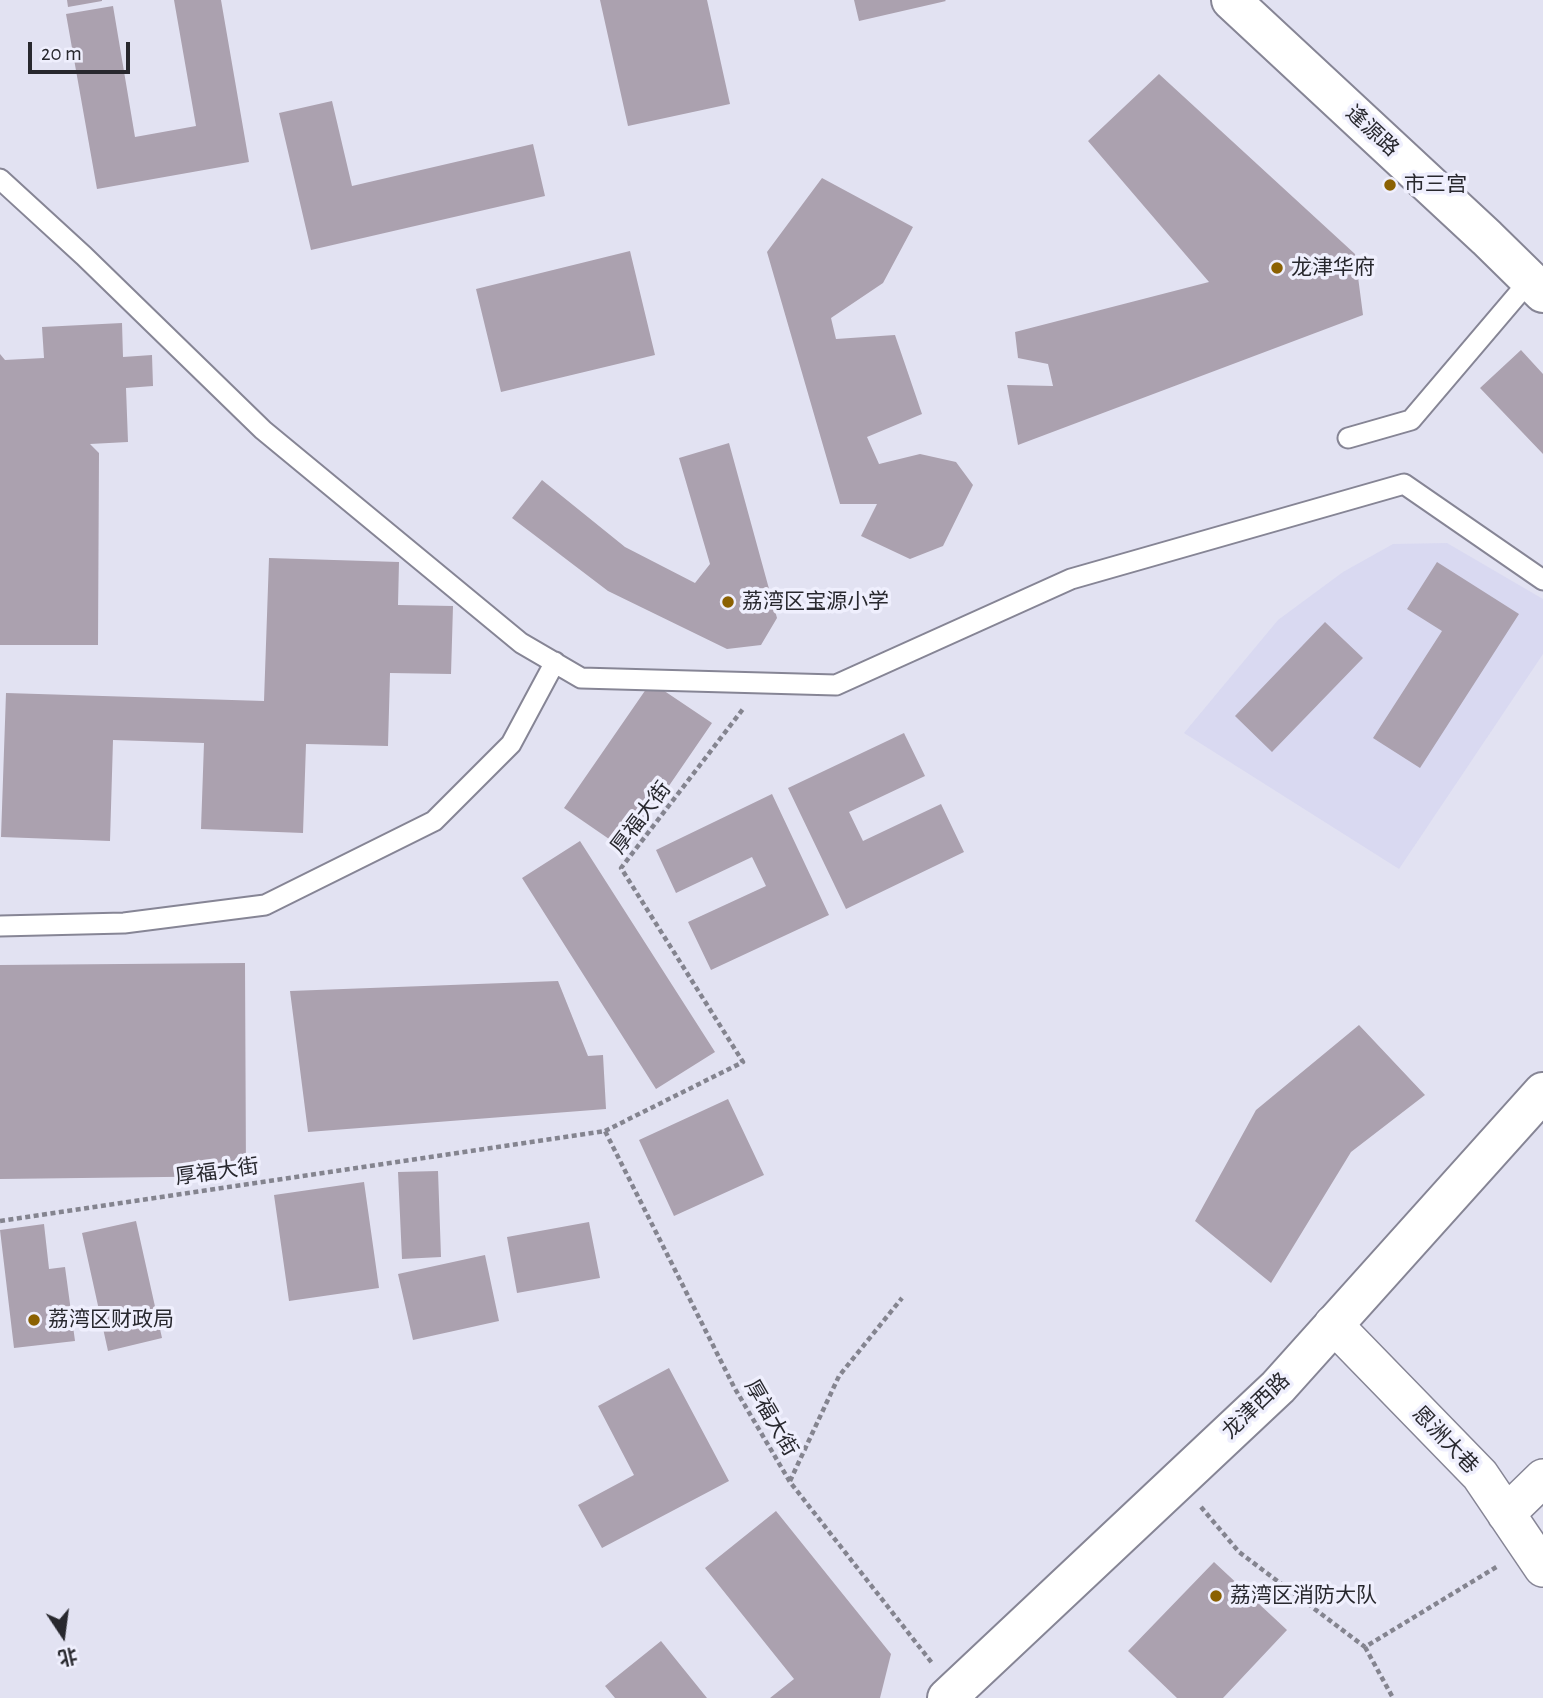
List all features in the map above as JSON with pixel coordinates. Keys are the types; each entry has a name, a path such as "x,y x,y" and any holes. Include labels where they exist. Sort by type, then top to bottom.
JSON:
{"street":[{"name":"逢源路","path":"1231,0 1537,287"},
{"name":"龙津西路","path":"953,1696 1278,1387 1543,1092"},
{"name":"恩洲大巷","path":"1333,1324 1480,1475 1536,1558"},
{"path":"1506,1514 1543,1478"}],"lane":[{"path":"0,178 263,430 521,643 581,678 836,685 1071,579 1404,484 1543,580"},
{"path":"1348,438 1411,420 1537,287"},
{"path":"0,926 124,923 265,905 434,821 511,744 555,662"}],"path":[{"name":"厚福大街","path":"0,1221 605,1131 743,1062 621,868 763,683"},
{"name":"厚福大街","path":"605,1131 734,1387 790,1482 953,1696"},
{"path":"790,1482 838,1376 902,1298"},
{"path":"1178,1481 1239,1552 1365,1647 1393,1698"},
{"path":"1365,1647 1536,1558"}],"shaded area":[{"path":"1447,543 1543,599 1543,654 1399,869 1184,733 1278,620 1343,572 1393,544"}],"building":[{"path":"67,0 102,0 102,1 68,7"},
{"path":"174,0 221,0 249,162 97,189 66,14 113,6 135,137 196,126"},
{"path":"600,0 707,0 730,104 628,126"},
{"path":"854,0 945,0 946,1 859,21"},
{"name":"龙津华府","path":"1159,74 1355,254 1363,315 1018,445 1007,385 1053,386 1048,364 1018,358 1015,332 1209,282 1088,141"},
{"path":"332,101 352,186 533,144 545,196 311,250 279,113"},
{"path":"822,178 913,227 883,283 831,318 836,339 895,335 922,414 867,437 879,464 920,454 956,462 973,485 943,546 910,559 861,536 877,504 840,504 767,252"},
{"path":"630,251 655,355 501,392 476,289"},
{"path":"122,323 123,357 152,355 153,386 126,388 128,442 90,444 99,453 98,645 0,645 0,354 5,360 44,358 42,327"},
{"path":"1521,350 1543,374 1543,454 1480,388"},
{"path":"729,443 777,618 761,645 727,649 608,591 512,518 542,480 625,547 695,583 710,564 679,458"},
{"path":"269,558 399,562 398,605 453,606 451,674 390,673 388,746 306,744 303,833 201,829 204,743 113,740 110,841 1,837 6,693 264,701"},
{"path":"1437,562 1519,614 1420,768 1373,738 1442,631 1407,609"},
{"path":"1325,622 1363,658 1272,752 1235,716"},
{"path":"651,682 712,723 625,850 564,808"},
{"path":"904,733 925,776 849,812 863,841 941,804 964,852 846,909 788,788"},
{"path":"772,794 829,915 711,970 688,922 766,886 752,857 676,893 656,850"},
{"path":"580,841 715,1052 656,1089 522,878"},
{"path":"245,963 246,1176 0,1179 0,965"},
{"path":"558,981 588,1056 603,1055 606,1109 308,1132 290,991"},
{"path":"1359,1025 1425,1095 1351,1152 1271,1283 1195,1221 1256,1110"},
{"path":"728,1099 764,1175 674,1216 639,1140"},
{"path":"438,1171 441,1257 402,1259 398,1172"},
{"path":"364,1182 379,1288 289,1301 274,1195"},
{"path":"136,1221 162,1338 108,1351 82,1233"},
{"path":"589,1222 600,1278 517,1293 507,1237"},
{"path":"44,1224 49,1269 65,1267 75,1341 14,1348 0,1230"},
{"path":"485,1255 499,1321 413,1340 398,1274"},
{"path":"669,1368 729,1481 602,1548 578,1505 634,1475 598,1406"},
{"path":"776,1511 891,1654 880,1698 770,1698 794,1679 705,1568"},
{"name":"荔湾区消防大队","path":"1214,1562 1287,1630 1223,1698 1177,1698 1128,1651"},
{"path":"661,1641 707,1698 615,1698 605,1686"}],"place":[{"name":"市三宫","path":"1390,185"},
{"name":"龙津华府","path":"1277,268"},
{"name":"荔湾区宝源小学","path":"728,602"},
{"name":"荔湾区财政局","path":"34,1320"},
{"name":"荔湾区消防大队","path":"1216,1596"}]}
